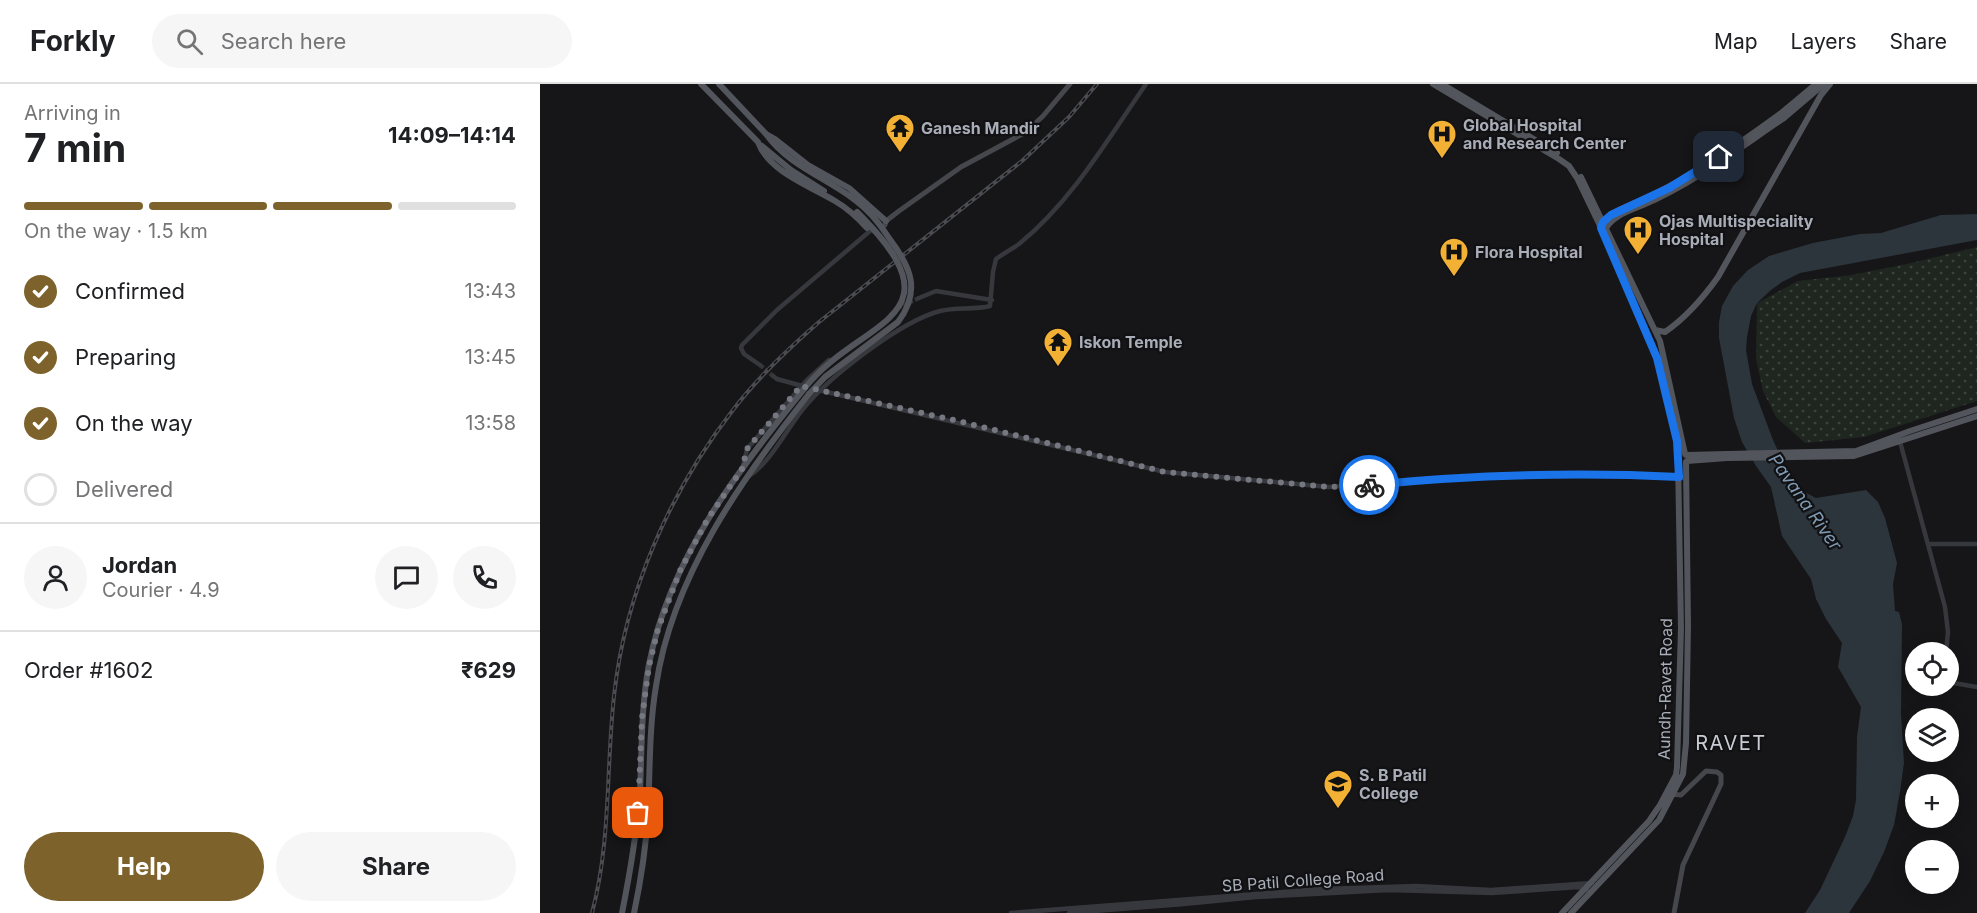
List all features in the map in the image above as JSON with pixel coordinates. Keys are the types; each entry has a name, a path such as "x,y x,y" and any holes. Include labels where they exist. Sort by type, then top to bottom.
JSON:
{"main road":[{"path":"634,913 646,832 650,744 656,685 680,601 710,537 782,422 815,376 896,314 903,299 904,290 898,262 869,224 840,200 791,170 758,142 701,84"},
{"path":"622,913 640,792 641,739 649,666 658,629 680,571 707,520 742,469 825,377 898,322 906,311 912,287 906,262 883,228 867,210 847,194 781,152 719,84"},
{"path":"758,142 764,153 780,169 800,183 836,202 858,219 877,240 886,220 961,167 1026,132 1070,84"},
{"path":"1433,84 1569,166 1604,228"},
{"path":"1442,84 1567,160 1577,171 1650,328 1665,332 1678,322"},
{"path":"1782,116 1816,84 1821,95"},
{"path":"1604,228 1621,215 1687,183 1824,84"},
{"path":"1653,348 1660,347 1660,343 1702,299 1718,277 1821,95 1830,84"},
{"path":"766,134 808,165 849,188 886,220"},
{"name":"Aundh-Ravet Road","path":"1562,913 1593,885 1649,821 1669,794 1676,775 1679,743 1681,628 1678,529 1686,458 1660,343 1650,328"},
{"name":"Aundh-Ravet Road","path":"1650,328 1653,348 1675,429 1682,478"},
{"path":"1678,459 1680,454 1686,458 1864,451 1977,409"},
{"path":"1899,439 1977,416"},
{"path":"1669,794 1681,795 1706,771 1717,772 1721,775 1721,784 1683,865 1674,913"},
{"name":"Aundh-Ravet Road","path":"1571,913 1587,891"}],"street":[{"path":"747,478 760,469 786,430 820,390 876,346 914,322 938,312 987,307 991,302 996,259 1025,239 1061,202 1081,178 1146,84"},
{"path":"760,365 744,354 742,345 777,310 870,231"},
{"path":"919,298 936,291 991,302"},
{"path":"742,469 747,449 801,386 824,364 895,309"},
{"path":"773,376 801,386 1165,472 1329,487 1457,478 1525,476 1682,478"},
{"path":"1899,439 1945,607 1947,642"},
{"path":"1929,544 1977,544"},
{"path":"1959,684 1977,687"},
{"name":"SB Patil College Road","path":"1011,913 1380,886 1491,890 1593,885"},
{"name":"SB Patil College Road","path":"1243,897 1389,890 1492,893 1575,887 1587,891"},
{"name":"SB Patil College Road","path":"1070,913 1218,899"}],"shaded area":[{"path":"1977,247 1977,401 1864,437 1805,443 1776,417 1763,391 1756,359 1757,303 1798,281 1851,275"}],"water":[{"name":"Pavana River","path":"1977,214 1977,240 1800,273 1771,290 1757,303 1751,316 1746,350 1752,384 1789,475 1799,489 1816,498 1866,490 1878,502 1885,518 1897,563 1893,584 1895,611 1899,612 1902,624 1901,714 1904,763 1894,825 1870,881 1849,913 1805,913 1820,890 1853,816 1856,800 1857,737 1861,707 1838,667 1842,643 1816,599 1811,579 1782,536 1771,487 1742,442 1734,418 1719,338 1722,306 1733,286 1748,270 1769,256 1813,243 1860,234 1881,233 1941,215"}],"tunnel":[{"path":"897,308 919,298"},
{"path":"760,365 773,376"}],"railway":[{"path":"592,913 605,832 614,696 628,619 654,545 689,474 733,410 785,353 819,322 1022,161 1069,117 1097,84"}],"way so far":[{"path":"638,813 642,718 649,666 658,629 680,571 707,520 742,469 747,449 801,386 958,421 1165,472 1329,487 1369,485"}],"place":[{"name":"Ganesh Mandir","path":"900,154"},
{"name":"Global Hospital and Research Center","path":"1442,160"},
{"name":"Ojas Multispeciality Hospital","path":"1638,256"},
{"name":"Flora Hospital","path":"1454,278"},
{"name":"Iskon Temple","path":"1058,368"},
{"name":"S. B Patil College","path":"1338,810"}],"district":[{"name":"RAVET","path":"1731,743"}],"route":[{"path":"1369,485 1476,477 1613,475 1679,477 1677,441 1657,358 1601,228 1603,222 1611,215 1669,188 1719,157"}]}
